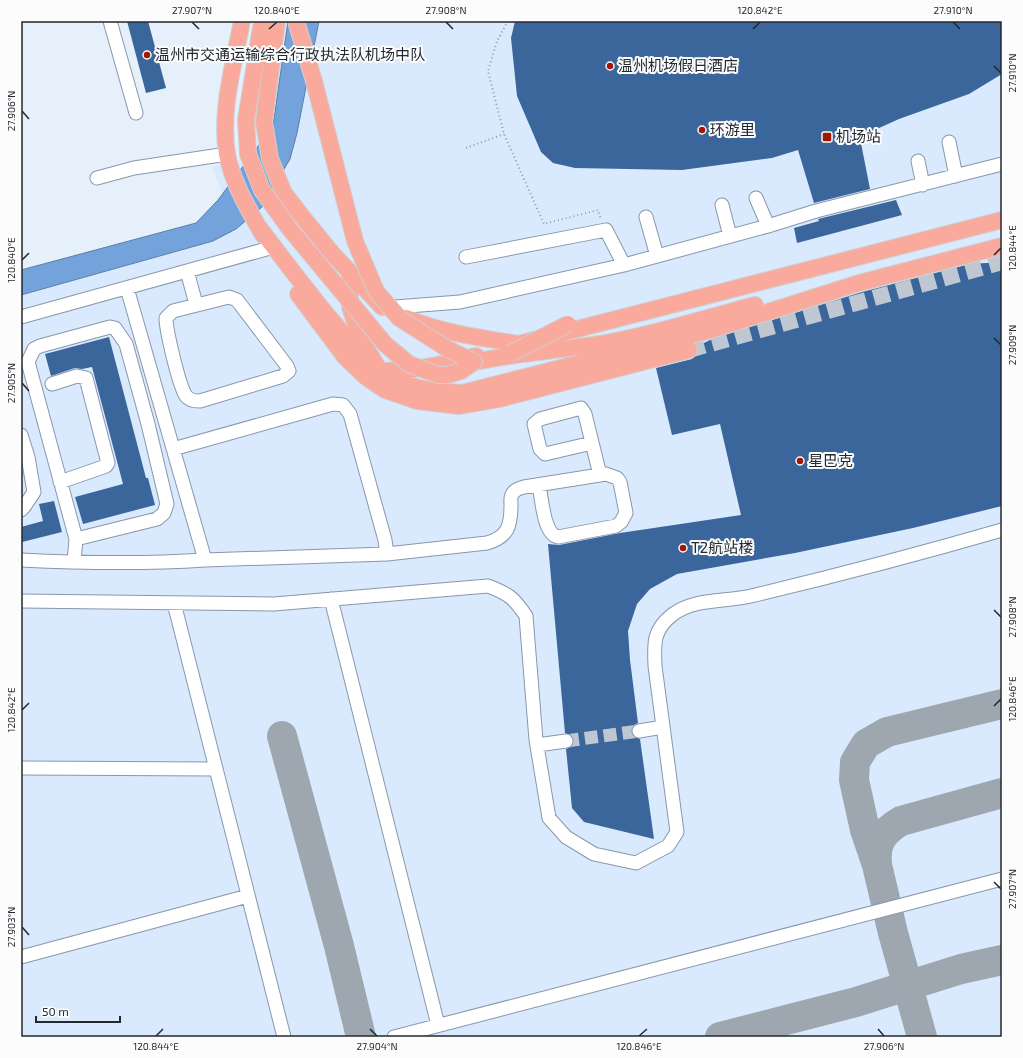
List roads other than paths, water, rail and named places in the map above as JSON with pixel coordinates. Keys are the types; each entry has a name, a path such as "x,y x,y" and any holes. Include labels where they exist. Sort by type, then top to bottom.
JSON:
{"main road":[{"path":"242,21 229,91 226,122 228,154 237,182 278,264 315,320 345,357 366,377 385,390 417,401 459,406 499,399 689,350"},
{"path":"262,21 246,120 248,154 262,190 289,228 385,344 409,364 438,375 448,375 461,371 474,362 514,349 568,324 731,278 1002,209"},
{"path":"277,21 264,122 270,159 284,193 350,273 382,308 424,326 514,349 566,350 618,340 1002,240"},
{"path":"296,21 314,81 355,241 376,291 399,318 446,348 474,362"},
{"path":"380,371 398,371 441,366 514,349 1002,220"},
{"path":"258,226 313,298 353,345 375,368 397,381 427,391 462,393 711,330 858,283 1002,246"},
{"path":"350,273 350,306 362,340 380,371"}],"street":[{"path":"110,21 136,113"},
{"path":"949,142 956,176"},
{"path":"97,178 134,168 228,154"},
{"path":"918,161 924,185"},
{"path":"382,308 460,302 624,265 768,226 816,211 924,185 1002,164"},
{"path":"756,198 768,226"},
{"path":"722,205 730,236"},
{"path":"646,217 657,256"},
{"path":"466,257 606,230 624,265"},
{"path":"21,317 270,248"},
{"path":"187,271 196,304"},
{"path":"127,288 205,560"},
{"path":"229,297 237,300 289,368 287,373 200,401 191,400 186,396 178,374 166,318 173,311 196,304 229,297"},
{"path":"74,562 76,539 28,362 34,349 40,346 110,327 115,328 126,344 148,424 167,504 164,513 157,519 76,539"},
{"path":"52,384 77,376 86,378 108,463 106,466 60,482"},
{"path":"173,450 333,404 343,405 350,414 385,540 387,554"},
{"path":"592,443 545,454 540,449 534,424 540,419 581,408 584,411 592,443 600,475"},
{"path":"21,436 28,457 34,492 21,510"},
{"path":"21,560 74,562 168,562 387,554 487,544 495,541 509,528 513,493 524,487 611,474 620,482 626,513 625,518 616,526 558,537 554,536 547,528 539,485"},
{"path":"21,601 274,604 488,586 515,600 526,616 537,745 549,818 566,838 594,854 636,863 668,846 677,832 655,666 654,641 660,626 672,615 689,605 752,596 905,558 1002,530"},
{"path":"331,599 438,1025"},
{"path":"174,603 284,1037"},
{"path":"639,731 663,727"},
{"path":"537,745 566,741"},
{"path":"21,768 216,769"},
{"path":"394,1037 1002,879"},
{"path":"21,957 248,896"}],"water":[{"path":"288,21 319,21 297,133 290,159 262,207 236,229 213,241 21,295 21,270 196,223 218,200 273,126"}],"tunnel":[{"path":"689,350 1002,262"},
{"path":"566,741 639,731"}],"place":[{"name":"温州市交通运输综合行政执法队机场中队","path":"147,55"},
{"name":"温州机场假日酒店","path":"610,66"},
{"name":"环游里","path":"702,130"},
{"name":"机场站","path":"827,137"},
{"name":"星巴克","path":"800,461"},
{"name":"T2航站楼","path":"683,548"}]}
